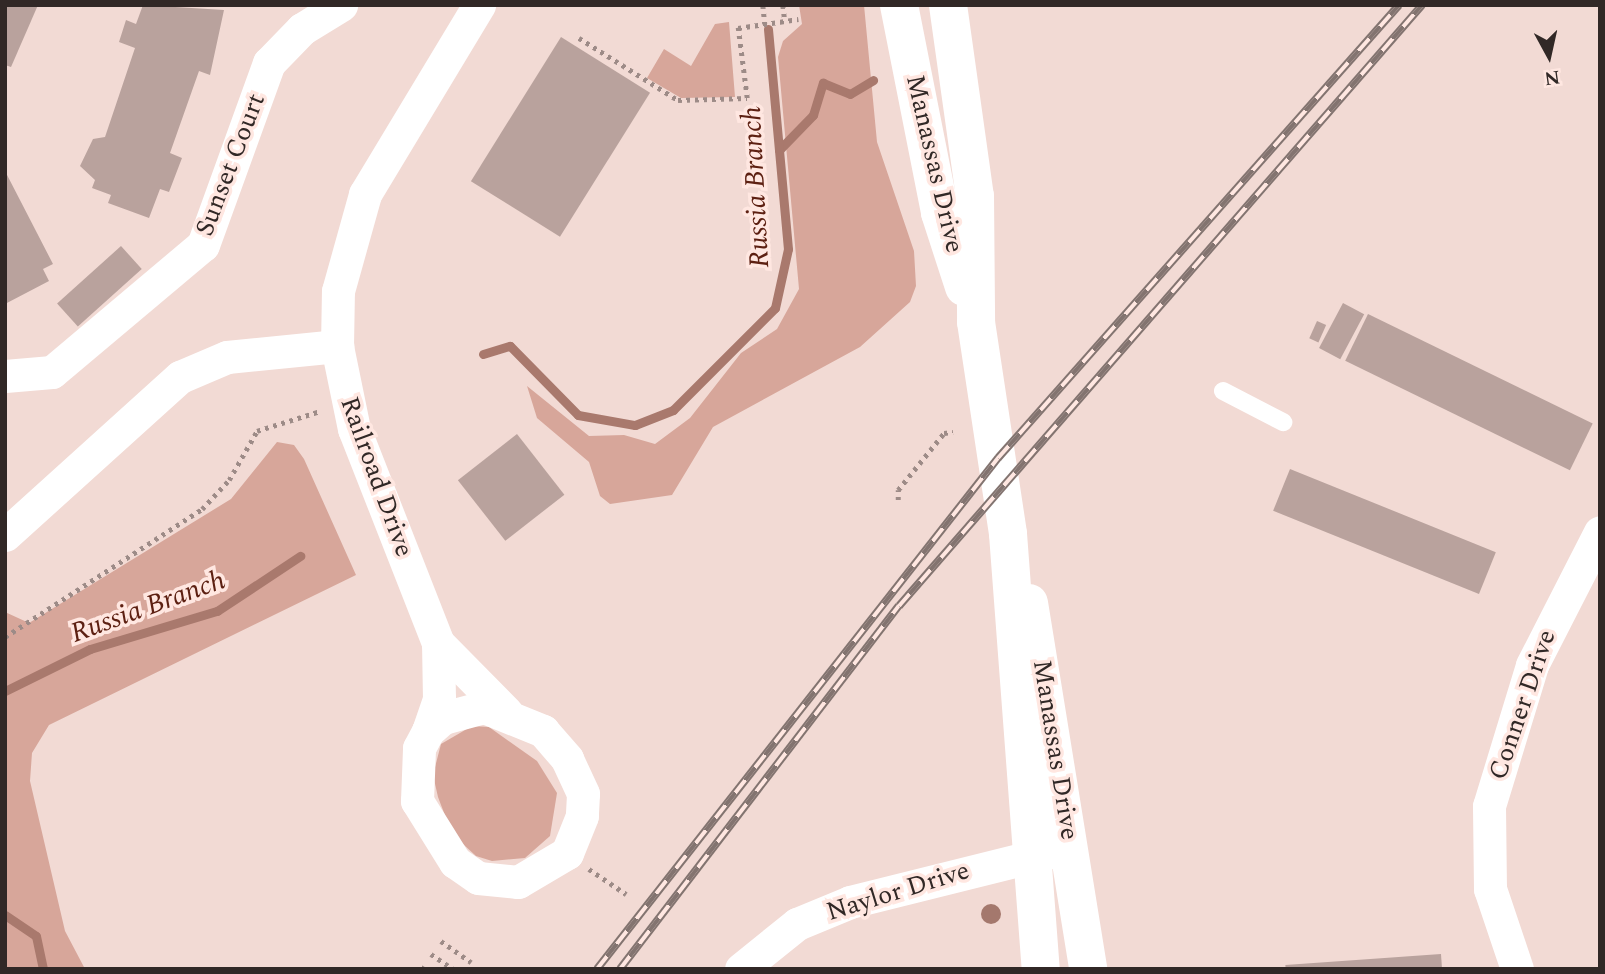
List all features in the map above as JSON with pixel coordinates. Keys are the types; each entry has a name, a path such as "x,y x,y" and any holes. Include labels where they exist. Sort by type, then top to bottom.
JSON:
{"main road":[{"name":"Manassas Drive","path":"899,5 940,213 976,322"},
{"name":"Manassas Drive","path":"948,5 975,196 976,322 1007,534 1041,969"},
{"name":"Manassas Drive","path":"1007,534 1035,623 1088,969"}],"street":[{"name":"Sunset Court","path":"5,376 52,372 203,245 269,63 302,29 341,5"},
{"name":"Railroad Drive","path":"428,731 464,709 506,712 526,719 557,745 583,794 582,816 567,853 518,882 478,878 439,846 417,801 419,748 439,699 438,643 348,403 337,346 338,291 365,194 479,5"},
{"path":"5,535 180,377 227,357 337,346"},
{"name":"Conner Drive","path":"1517,969 1490,889 1489,806 1532,665 1600,532"},
{"name":"Railroad Drive","path":"438,643 506,712"},
{"name":"Naylor Drive","path":"741,969 797,924 850,902 1031,855 1071,848"}],"lane":[{"path":"1223,391 1283,422"}],"path":[{"path":"763,5 765,24"},
{"path":"783,5 785,21"},
{"path":"579,38 665,94 694,102 747,98 737,28 798,19"},
{"path":"5,637 209,503 257,431 348,403"},
{"path":"898,500 898,490 944,433 953,432"},
{"path":"597,874 626,894"},
{"path":"441,941 471,962"},
{"path":"432,954 453,969"}],"shaded area":[{"path":"799,5 864,5 877,142 914,251 916,286 910,302 860,347 713,427 672,495 610,504 600,496 589,462 537,418 527,386 589,436 624,435 655,444 690,418 741,353 777,329 799,289 778,57 783,41 802,24"},
{"path":"729,22 735,97 681,98 647,78 664,49 691,66 715,24"},
{"path":"277,442 294,445 304,459 356,575 49,725 32,753 30,781 65,931 85,969 5,969 5,612 29,623 231,499"},
{"path":"472,726 489,727 537,761 557,793 550,836 525,858 492,861 476,856 452,834 433,775 441,744"}],"building":[{"path":"5,5 38,5 11,67 5,65"},
{"path":"143,5 224,10 210,75 199,71 170,153 182,158 169,192 160,189 149,218 108,203 111,195 92,188 95,180 80,166 93,139 105,137 135,48 119,42 126,20 136,24"},
{"path":"561,37 650,93 560,237 471,181"},
{"path":"5,171 53,264 43,269 49,281 5,304"},
{"path":"121,246 142,269 78,327 57,304"},
{"path":"1343,303 1364,314 1340,359 1319,348"},
{"path":"1368,314 1593,424 1570,470 1345,361"},
{"path":"1317,321 1326,325 1318,342 1309,338"},
{"path":"517,434 564,495 505,541 458,480"},
{"path":"1290,469 1496,552 1479,594 1273,511"},
{"path":"1441,954 1442,969 1286,969 1285,965"}],"waterway":[{"name":"Russia Branch","path":"483,354 510,346 578,415 635,425 673,410 775,308 788,249 768,29"},
{"path":"779,150 813,115 823,83 850,94 873,80"},
{"name":"Russia Branch","path":"5,691 90,649 217,611 300,556"},
{"name":"Russia Branch","path":"5,915 36,936 43,969"}],"railway":[{"path":"597,969 998,458 1399,5"},
{"path":"620,969 899,606 1422,5"}]}
